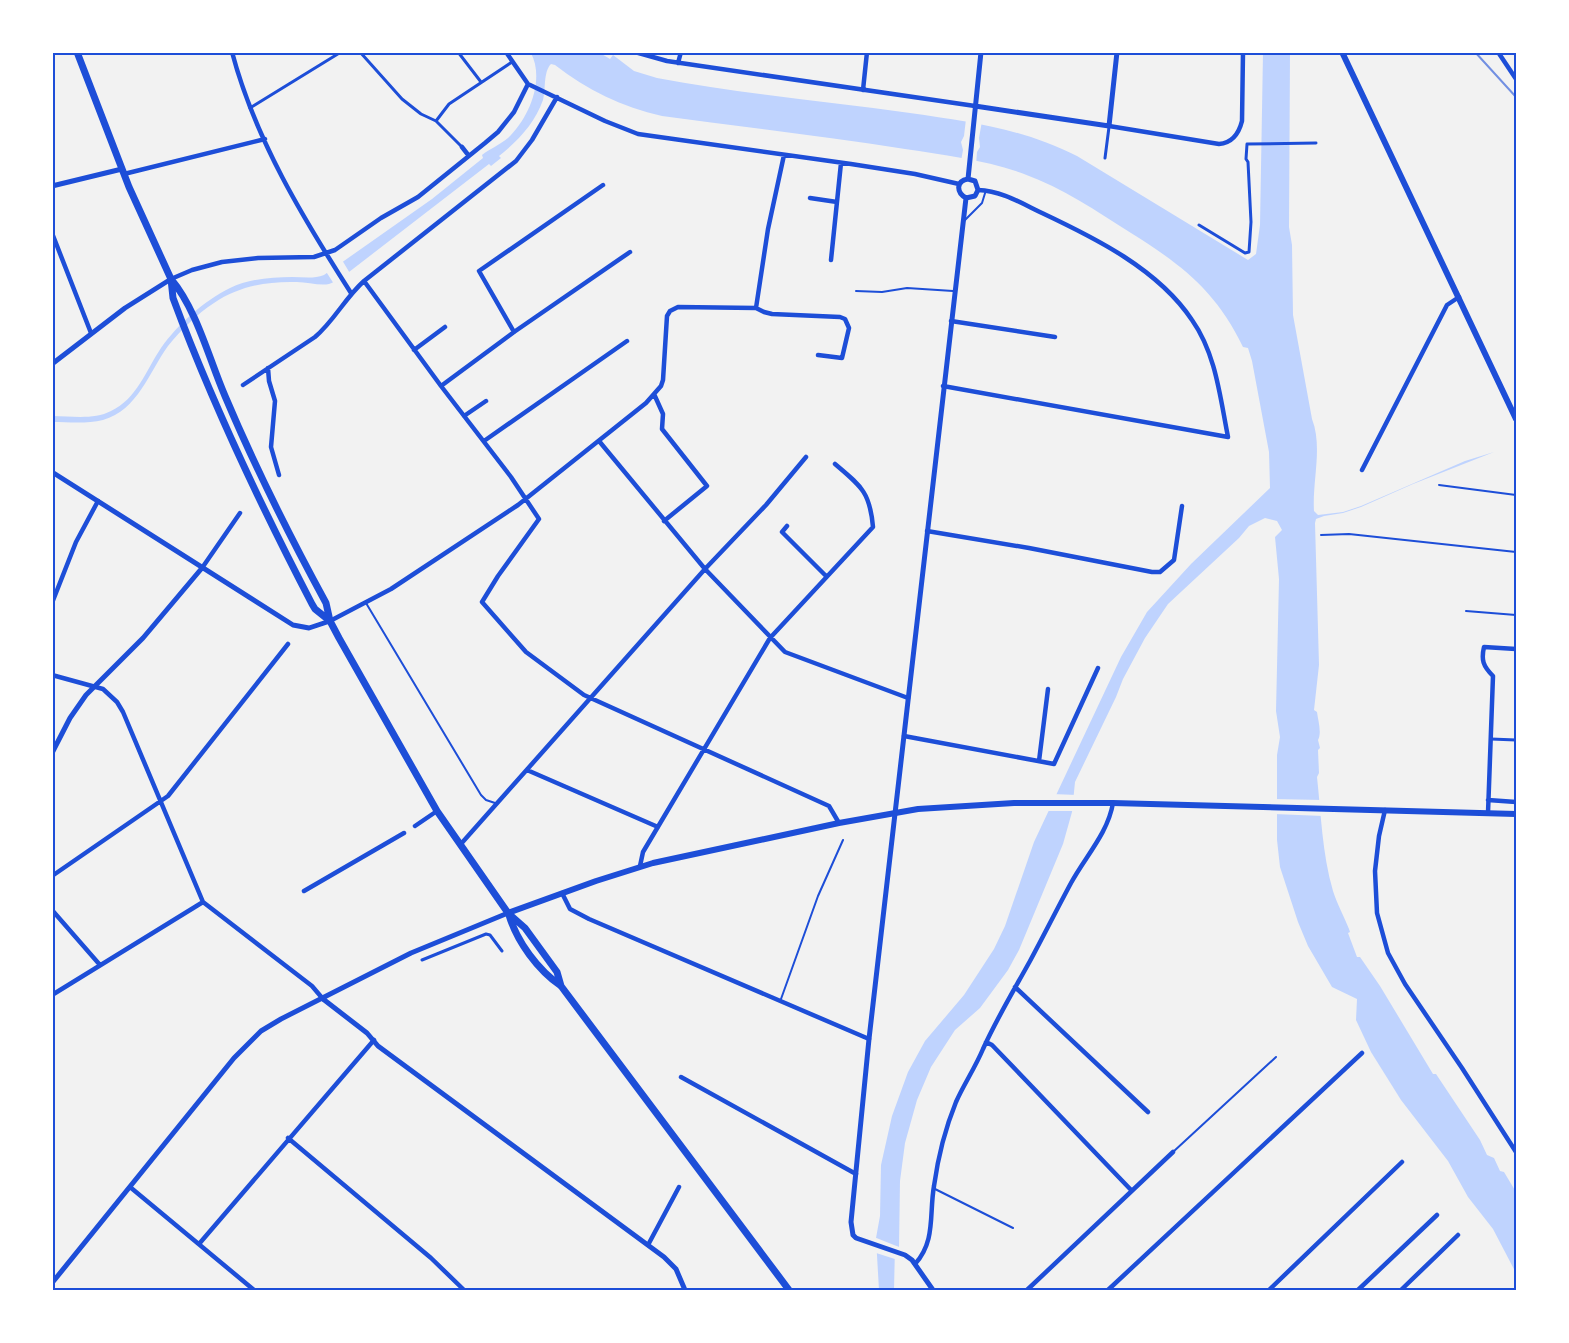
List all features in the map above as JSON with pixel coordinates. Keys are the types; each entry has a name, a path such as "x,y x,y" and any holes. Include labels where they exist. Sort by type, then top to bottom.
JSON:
{"main road":[{"path":"76,52 123,172 171,279 188,304 259,473 326,603 330,621 437,811 508,913 515,933 549,978 561,986 789,1290"},
{"path":"1342,52 1516,419"},
{"path":"171,279 173,298 230,437 315,609 330,621"},
{"path":"508,913 640,866 839,823 948,807 1113,803 1516,814"}],"street":[{"path":"232,52 250,108 291,192 351,293"},
{"path":"250,108 341,52"},
{"path":"360,52 411,107 436,121 469,156"},
{"path":"458,52 481,83"},
{"path":"506,52 530,85 623,129 654,138 915,174 959,184 968,179 975,181 978,190 975,196 966,198"},
{"path":"635,52 650,58 678,63 1219,144 1235,137 1242,121 1243,52"},
{"path":"678,63 681,52"},
{"path":"863,90 867,52"},
{"path":"968,179 981,52"},
{"path":"1105,158 1117,52"},
{"path":"1498,52 1516,79"},
{"path":"436,121 449,104 512,62"},
{"path":"52,364 136,300 171,279 192,270 222,262 258,258 314,257 335,250 381,218 418,197 493,136 509,118 530,85"},
{"path":"243,385 326,328 351,293 364,281 516,161 532,140 557,97"},
{"path":"52,186 265,139"},
{"path":"1199,225 1245,253 1250,252 1251,222 1247,144 1316,142"},
{"path":"756,308 768,229 784,155"},
{"path":"831,260 841,163"},
{"path":"959,184 959,192 966,198"},
{"path":"514,332 479,271 603,185"},
{"path":"943,386 1228,437 1214,368 1202,337 1182,306 1167,290 1137,267 1096,241 1005,195 978,190"},
{"path":"810,198 837,202"},
{"path":"933,1290 909,1257 856,1238 851,1228 869,1039 953,291 966,198"},
{"path":"52,233 92,333"},
{"path":"441,386 514,332 630,252"},
{"path":"364,281 527,499 539,519 482,602 526,652 591,699 829,806 839,823"},
{"path":"1362,470 1447,305 1459,297"},
{"path":"52,472 293,625 312,627 330,621 366,603 416,573 527,499 654,394 663,380 667,316 670,311 678,307 756,308 772,314 845,318 849,328 842,358 818,355"},
{"path":"951,321 1055,337"},
{"path":"414,350 445,327"},
{"path":"484,441 627,341"},
{"path":"268,368 275,401 271,447 279,475"},
{"path":"654,394 663,414 662,429 707,486 664,521"},
{"path":"464,416 486,401"},
{"path":"599,441 705,568 785,652 908,698"},
{"path":"460,845 705,568 766,505 806,457"},
{"path":"640,866 643,852 770,638 873,527 871,506 866,495 835,464"},
{"path":"52,603 76,542 98,501"},
{"path":"927,531 1160,572 1174,560 1182,506"},
{"path":"52,753 70,718 94,687 143,638 202,567 240,513"},
{"path":"787,526 782,532 826,576"},
{"path":"52,876 161,801 182,779 288,644"},
{"path":"1488,813 1492,676 1484,667 1481,658 1484,646 1516,650"},
{"path":"904,736 1054,764 1098,668"},
{"path":"52,675 103,688 117,702 203,902 312,986 327,1004 367,1033 378,1046 671,1263 685,1290"},
{"path":"1039,761 1048,689"},
{"path":"1491,739 1516,740"},
{"path":"527,770 658,827"},
{"path":"1488,800 1516,802"},
{"path":"915,1264 929,1240 933,1188 948,1123 957,1101 1073,879 1102,831 1113,803"},
{"path":"1385,810 1375,871 1377,913 1388,953 1410,993 1516,1152"},
{"path":"415,826 437,811"},
{"path":"304,891 404,833"},
{"path":"562,893 570,909 581,915 869,1039"},
{"path":"52,995 203,902"},
{"path":"52,910 100,965"},
{"path":"52,1282 245,1046 270,1025 411,953 508,913"},
{"path":"422,960 487,934 502,951"},
{"path":"1015,987 1148,1112"},
{"path":"200,1244 288,1138 374,1040"},
{"path":"986,1042 992,1045 1132,1191"},
{"path":"1108,1290 1362,1053"},
{"path":"681,1077 856,1174"},
{"path":"288,1138 431,1258 464,1290"},
{"path":"1027,1290 1173,1152"},
{"path":"1269,1290 1402,1162"},
{"path":"648,1245 680,1186"},
{"path":"130,1187 254,1290"},
{"path":"1358,1290 1437,1215"},
{"path":"1401,1290 1458,1236"}],"lane":[{"path":"962,223 982,203 986,190"},
{"path":"856,291 882,292 917,288 953,291"},
{"path":"1439,485 1516,495"},
{"path":"1321,535 1349,534 1516,552"},
{"path":"366,603 481,795 486,800 498,804"},
{"path":"1466,611 1516,615"},
{"path":"781,1001 818,896 843,840"},
{"path":"1173,1152 1276,1057"},
{"path":"933,1188 1012,1228"}],"water":[{"path":"531,53 600,53 610,59 613,55 634,71 657,78 752,93 932,116 1016,132 1077,156 1248,260 1256,254 1260,225 1263,53 1290,53 1289,227 1292,245 1293,315 1317,441 1314,511 1318,515 1343,512 1465,461 1494,452 1361,507 1343,513 1316,519 1319,665 1314,710 1317,712 1320,730 1317,777 1326,862 1335,896 1350,932 1348,933 1357,957 1360,957 1380,986 1433,1074 1436,1074 1480,1140 1487,1155 1494,1158 1500,1171 1504,1172 1516,1192 1516,1273 1493,1229 1468,1197 1448,1161 1401,1100 1371,1052 1356,1020 1357,999 1332,987 1308,946 1298,922 1280,867 1277,840 1277,755 1280,737 1276,711 1279,579 1275,537 1282,530 1277,521 1265,518 1249,526 1168,604 1145,638 1123,679 1075,782 1072,812 1063,844 1019,950 1008,970 980,1008 955,1030 931,1067 917,1100 905,1143 900,1181 899,1247 895,1246 894,1290 879,1290 876,1238 880,1216 881,1165 892,1116 908,1072 925,1041 964,995 994,949 1005,926 1034,842 1121,657 1147,612 1191,564 1270,488 1269,452 1248,348 1243,347 1233,327 1209,295 1182,268 1079,201 1024,174 980,162 875,144 662,116 633,108 606,96 551,64 546,76 543,100 531,124 499,156 501,158 491,166 489,164 349,272 329,284 286,282 265,284 233,292 208,307 184,328 161,356 142,389 125,408 103,420 53,422 53,416 97,416 120,406 134,392 175,330 201,306 220,293 244,282 260,279 324,275 432,199 483,158 482,155 516,130 533,98 536,75"}],"pier":[{"path":"966,119 982,121 976,165 961,161 963,150 961,142"},
{"path":"342,260 351,275 334,284 325,270"},
{"path":"1052,794 1077,795 1075,811 1045,811"},
{"path":"1274,799 1322,800 1323,816 1274,814"},
{"path":"874,1237 899,1247 898,1260 873,1252"}],"railway":[{"path":"1475,52 1516,97"}]}
